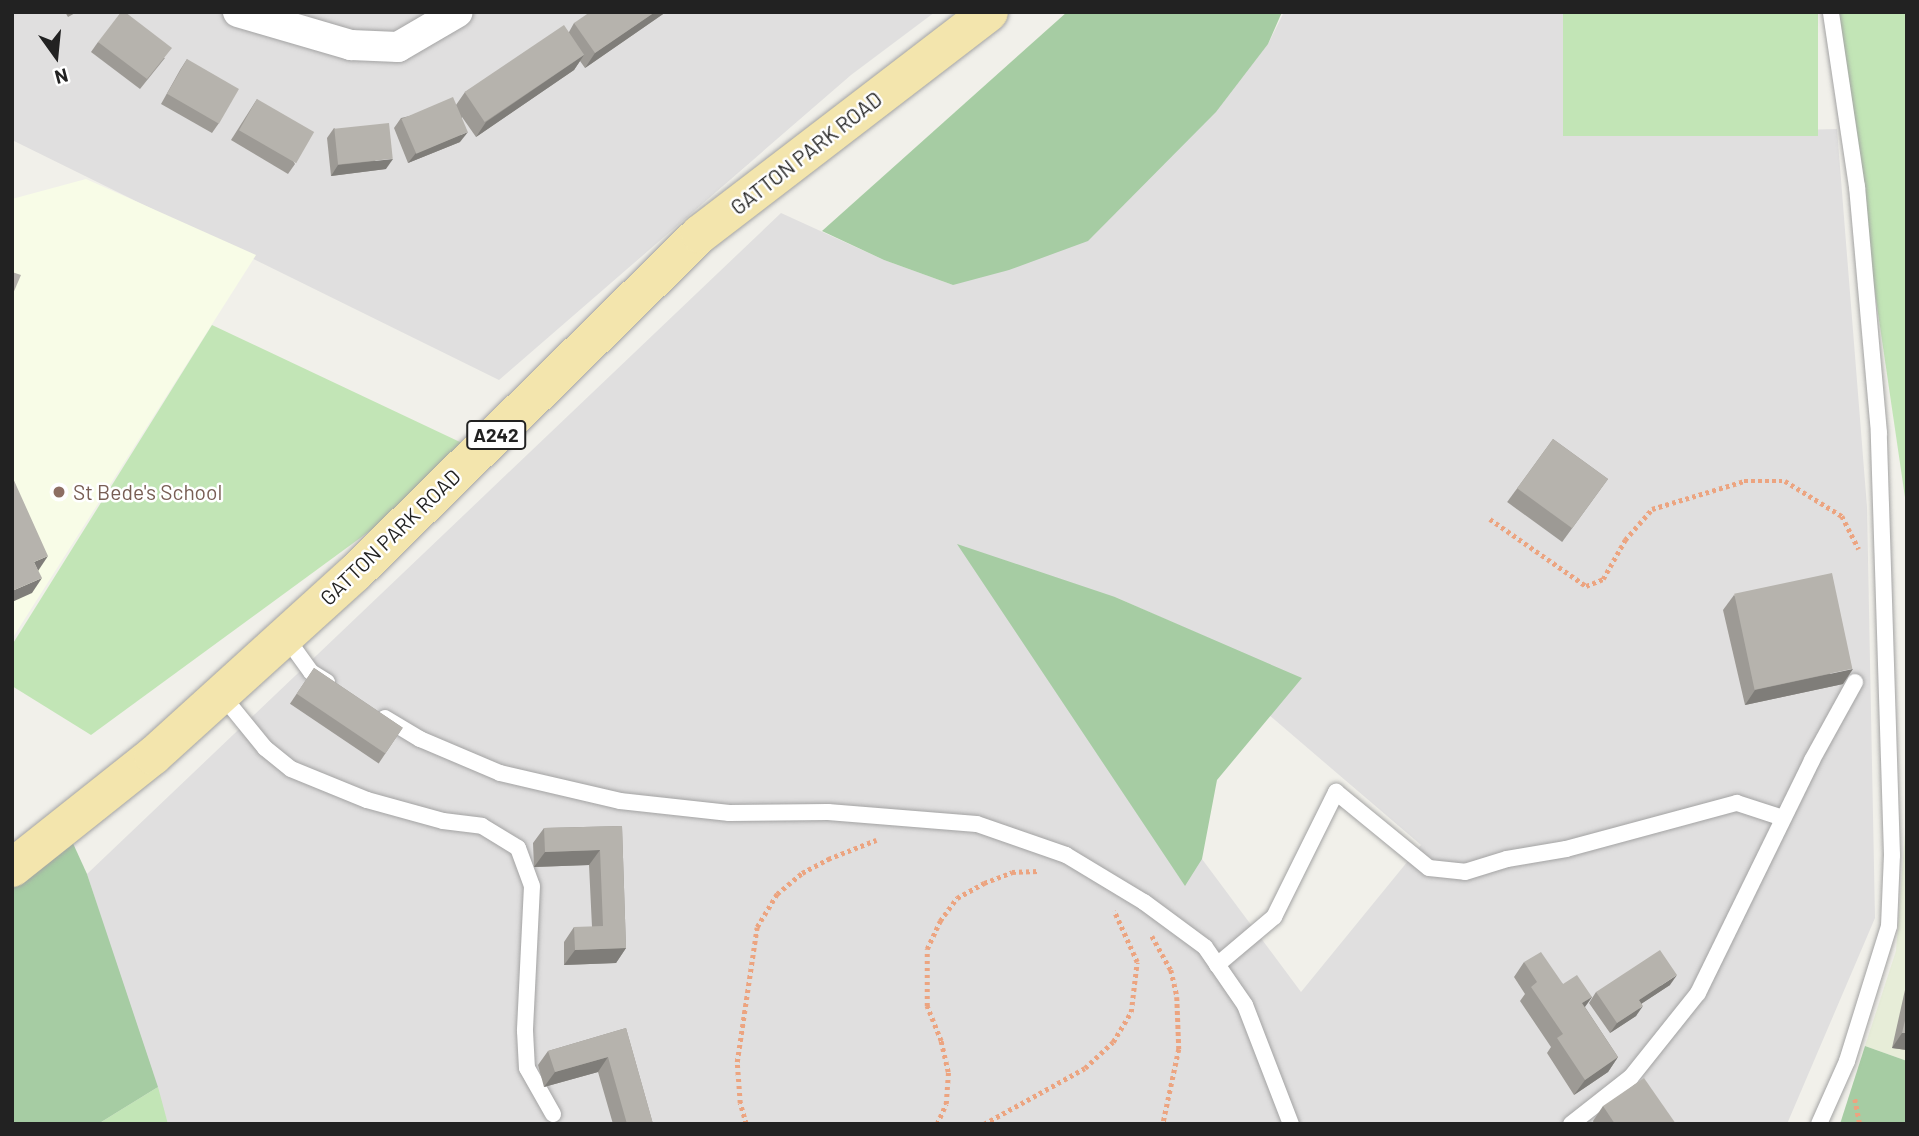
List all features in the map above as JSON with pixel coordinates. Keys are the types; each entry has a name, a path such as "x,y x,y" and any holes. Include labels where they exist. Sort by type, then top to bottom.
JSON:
{"main road":[{"name":"GATTON PARK ROAD","path":"12,868 153,756 222,694 363,564 701,234 989,12"}],"street":[{"path":"237,12 351,45 398,47 458,12"}],"lane":[{"path":"1819,1124 1847,1061 1889,926 1892,855 1879,433 1857,187 1831,12"},
{"path":"285,636 310,672 343,692"},
{"path":"1571,1124 1631,1077 1698,993 1783,818 1856,682"},
{"path":"222,694 265,748 291,769 367,800 443,821 482,826 518,848 532,886 525,1031 527,1068 553,1114"},
{"path":"376,712 420,739 500,773 620,801 729,813 828,812 977,824 1066,855 1144,902 1205,947 1245,1005 1291,1124"},
{"path":"1217,965 1274,918 1336,792 1429,868 1465,872 1507,859 1566,849 1737,803 1783,818"}],"path":[{"path":"1490,519 1586,586 1603,579 1625,540 1652,509 1744,481 1786,481 1842,516 1863,557"},
{"path":"746,1124 740,1103 737,1062 757,927 777,894 802,873 868,841 888,839"},
{"path":"937,1124 946,1104 948,1072 941,1041 927,1006 927,949 940,922 957,898 984,883 1012,873 1050,870 1037,863"},
{"path":"984,1124 1086,1068 1113,1042 1131,1012 1137,962 1108,900"},
{"path":"1147,928 1171,970 1177,997 1179,1049 1163,1124"}],"shaded area":[{"path":"12,12 935,12 851,75 499,380 12,140"},
{"path":"1284,12 1563,12 1566,136 1837,129 1867,507 1875,918 1787,1124 168,1124 87,874 781,213 884,260 953,285 1268,44","holes":["1115,597 1301,679 1269,715 1421,845 1301,992 1202,859"]},
{"name":"St Bede's School","path":"86,179 256,255 12,639 12,199"},
{"path":"1907,807 1907,1061 1865,1046 1896,951"}],"green space":[{"path":"1067,12 1282,12 1268,44 1216,112 1088,241 1009,270 953,285 884,260 822,231"},
{"path":"1563,12 1818,12 1818,136 1563,136"},
{"path":"1834,12 1907,12 1907,511"},
{"path":"212,325 479,451 91,735 12,686 12,645"},
{"path":"957,544 1115,597 1302,678 1217,780 1202,859 1185,886"},
{"path":"66,828 87,874 158,1087 98,1124 12,1124 12,868"},
{"path":"1865,1046 1907,1061 1907,1124 1840,1124"},
{"path":"158,1087 168,1124 98,1124"}],"building":[{"path":"121,12 125,12 172,48 147,79 98,42"},
{"path":"590,12 655,12 595,53 574,23"},
{"path":"564,25 584,55 485,122 465,92"},
{"path":"187,59 239,89 219,124 167,94"},
{"path":"453,97 468,132 416,154 401,119"},
{"path":"257,99 314,132 296,163 239,130"},
{"path":"389,123 393,159 338,165 334,129"},
{"path":"12,272 21,275 12,296"},
{"path":"1553,439 1608,479 1572,528 1517,488"},
{"path":"12,476 48,556 34,562 42,578 12,591"},
{"path":"1832,573 1852,669 1755,690 1734,594"},
{"path":"314,668 403,728 385,754 297,694"},
{"path":"622,826 626,948 575,950 574,927 603,926 600,850 545,852 544,828"},
{"path":"1660,950 1677,975 1639,1000 1643,1006 1617,1023 1596,992"},
{"path":"1541,952 1563,984 1577,975 1592,997 1582,1003 1618,1057 1585,1080 1557,1038 1563,1034 1531,987 1537,982 1524,962"},
{"path":"1907,1012 1907,1033 1902,1033"},
{"path":"626,1028 653,1124 627,1124 608,1057 555,1072 548,1051"},
{"path":"1644,1078 1676,1124 1615,1124 1603,1106"}],"place":[{"name":"St Bede's School","path":"59,492"}]}
